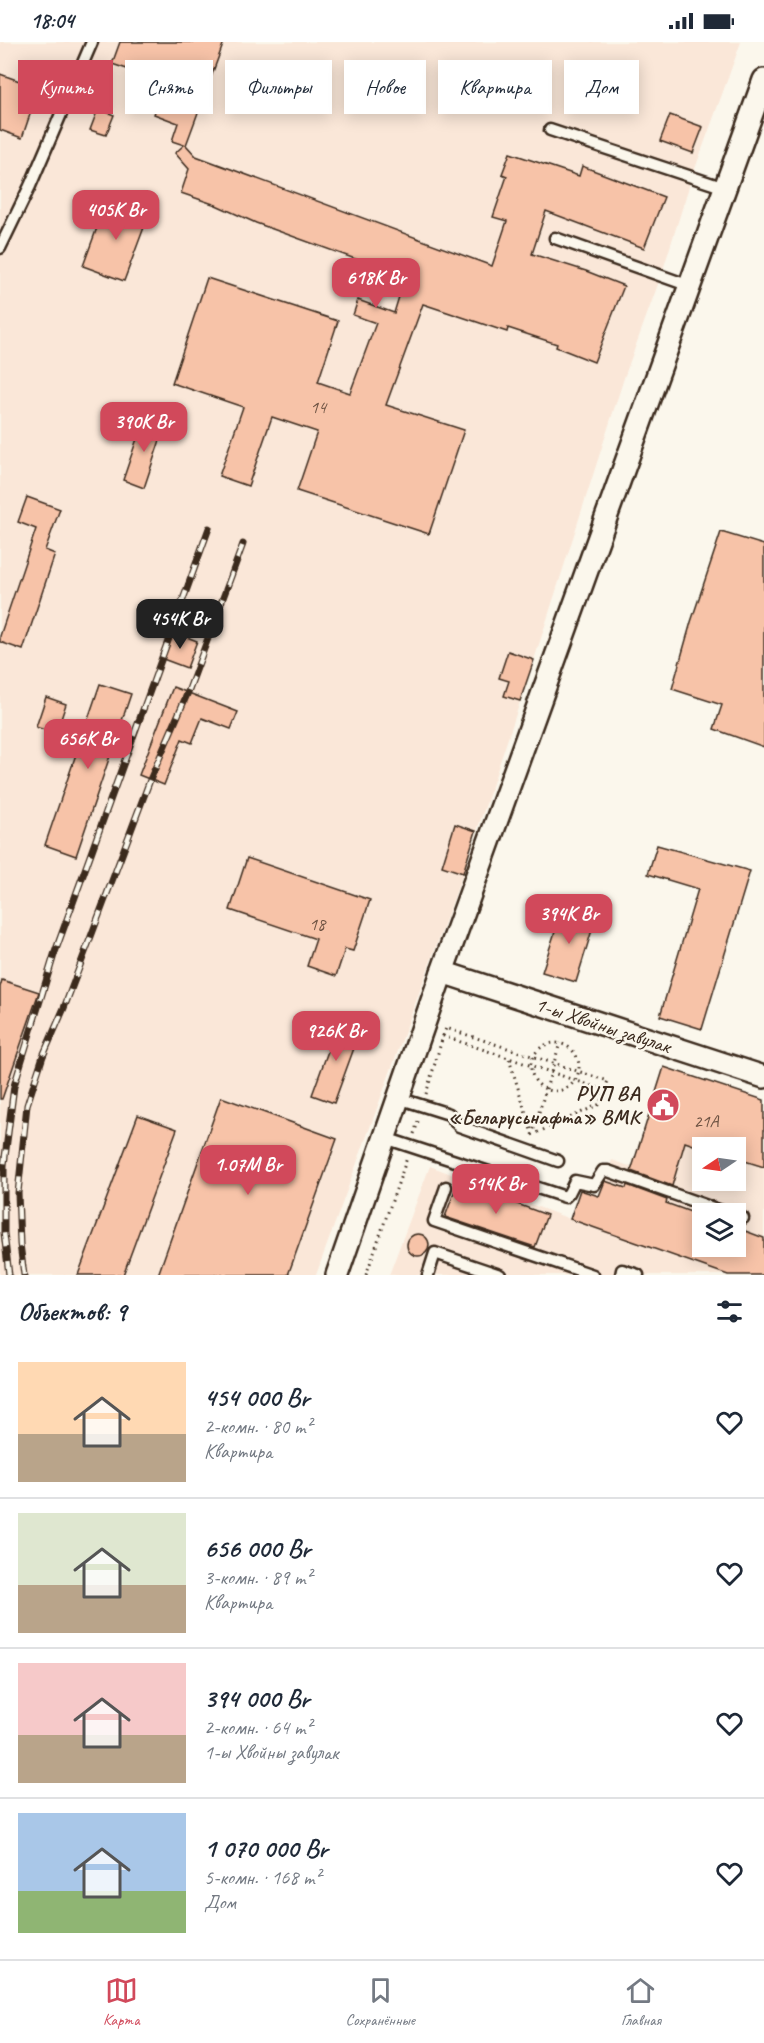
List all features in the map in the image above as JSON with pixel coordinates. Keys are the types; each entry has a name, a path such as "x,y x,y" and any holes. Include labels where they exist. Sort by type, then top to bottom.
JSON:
{"street":[{"path":"337,1275 442,972 764,80"},
{"name":"1-ы Хвойны завулак","path":"442,972 764,1077"}],"lane":[{"path":"0,248 30,186 92,42"},
{"path":"550,130 725,188"},
{"path":"555,238 690,286"},
{"path":"398,1098 449,1114 459,1126 558,1161"},
{"path":"385,1137 565,1197 575,1181 594,1185 603,1171 608,1171 699,1203"},
{"path":"446,1187 434,1221 593,1275"},
{"path":"428,1275 435,1253 500,1275"},
{"path":"621,1275 622,1270 638,1275"}],"path":[{"path":"366,1275 411,1146 446,1028 608,1081 600,1104 532,1135"},
{"path":"443,1036 604,1090"},
{"path":"532,1135 560,1043"},
{"path":"560,1043 573,1051 577,1058 579,1071 570,1086 562,1090 546,1089 533,1078 531,1066 533,1056 545,1044 560,1043"},
{"path":"497,1054 500,1045"},
{"path":"509,1058 532,1135"}],"shaded area":[{"path":"0,42 741,42 692,177 661,276 624,378 463,873 316,1275 0,1275","holes":["405,277 513,312 507,331 400,296"]},
{"path":"664,1067 764,1100 764,1275 389,1275 430,1166 570,1219 580,1189 599,1196 612,1160 632,1167"}],"building":[{"path":"120,42 224,42 213,72 213,60 125,60 125,68 113,64"},
{"path":"0,74 18,80 18,114 30,114 22,138 0,130"},
{"path":"96,114 114,115 106,135 90,130"},
{"path":"154,114 197,114 186,145 196,156 492,266 507,221 493,217 507,176 502,174 510,153 579,176 582,166 664,197 644,248 546,211 532,254 624,286 594,362 556,347 557,344 508,328 507,332 423,304 386,405 464,430 429,534 297,491 317,432 272,417 248,486 219,476 243,407 172,383 207,278 338,321 318,382 350,393 376,323 353,315 358,300 394,313 405,277 181,193 189,169 175,153 184,145 172,141 178,123"},
{"path":"670,115 703,127 693,153 660,141"},
{"path":"106,203 127,211 129,206 149,214 124,281 83,266"},
{"path":"144,418 165,425 144,488 123,480"},
{"path":"27,497 60,509 45,550 55,554 23,650 0,642 0,636 36,529 18,522"},
{"path":"721,532 764,545 764,747 714,729 722,705 672,689 691,622"},
{"path":"174,632 197,641 187,668 163,659"},
{"path":"508,651 534,660 520,701 504,696 509,681 499,678"},
{"path":"100,684 131,694 76,856 45,845"},
{"path":"173,687 238,712 231,729 202,718 192,743 182,739 164,785 139,775"},
{"path":"46,697 66,704 56,734 36,727"},
{"path":"455,824 476,831 463,873 442,866"},
{"path":"657,845 750,871 702,1029 660,1016 698,889 648,874"},
{"path":"247,858 370,900 353,951 345,949 336,976 307,966 316,939 230,910"},
{"path":"563,907 596,917 576,982 542,972"},
{"path":"2,980 39,992 2,1099 0,1099 0,987"},
{"path":"339,1021 361,1029 334,1103 312,1095"},
{"path":"664,1067 764,1100 764,1167 746,1161 746,1137 692,1137 692,1144 685,1142 672,1186 631,1171"},
{"path":"221,1097 337,1139 288,1275 158,1275"},
{"path":"138,1115 177,1129 123,1275 78,1275"},
{"path":"605,1181 626,1188 627,1185 692,1212 692,1257 746,1257 746,1231 764,1238 764,1275 728,1275 570,1219 580,1190 599,1196"},
{"path":"458,1182 547,1215 535,1247 445,1217"},
{"path":"418,1234 428,1241 429,1245 422,1255 418,1256 408,1249 407,1245 414,1235"}],"railway":[{"path":"9,1275 4,1233 4,1165 14,1086 54,955 209,528"},
{"path":"24,1275 18,1193 27,1105 43,1056 64,1008 150,780 188,692 243,544"}],"place":[{"name":"РУП ВА «Беларусьнафта» ВМК","path":"663,1105"}]}
